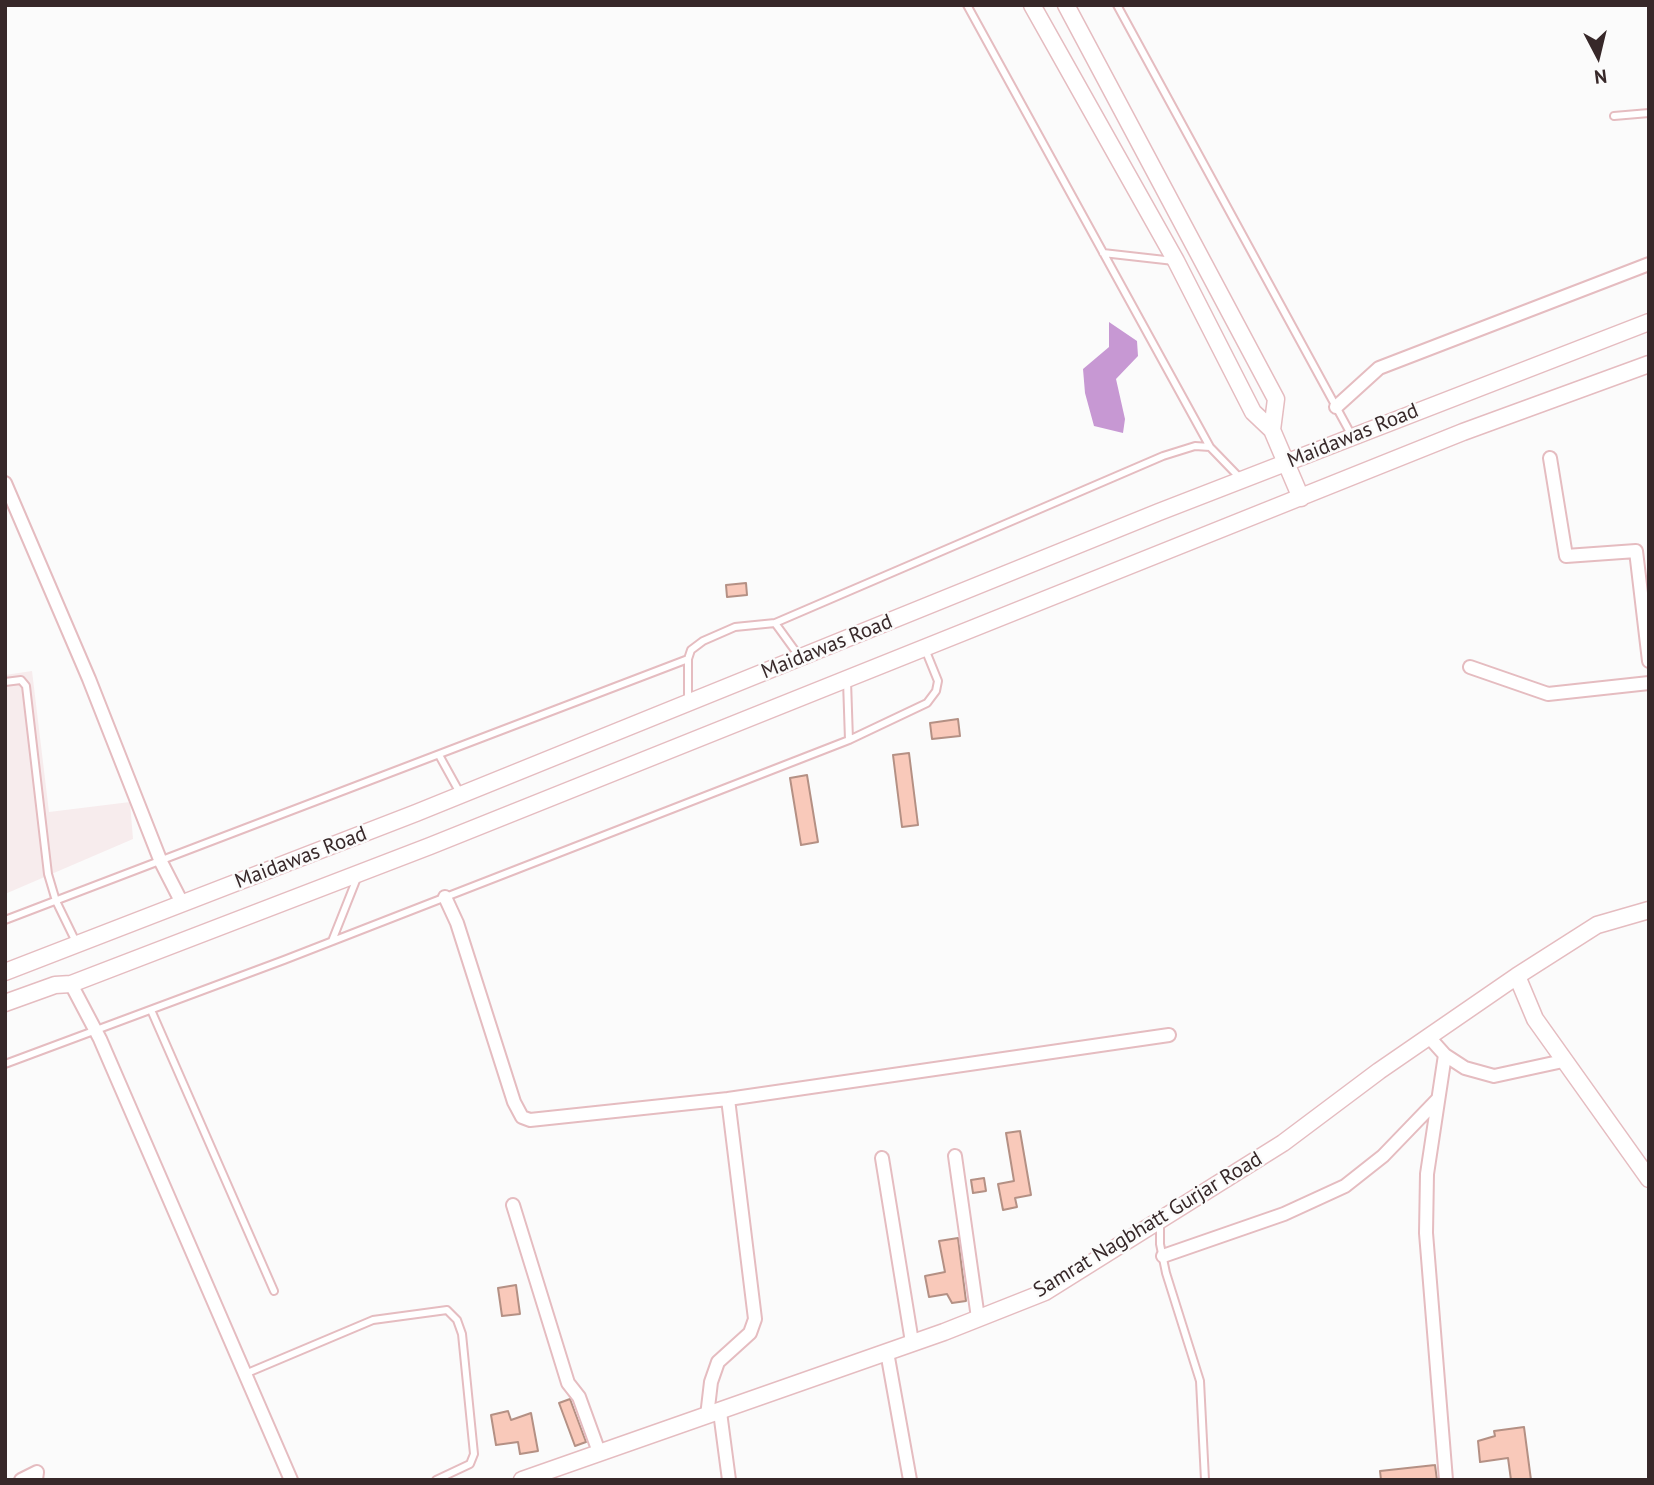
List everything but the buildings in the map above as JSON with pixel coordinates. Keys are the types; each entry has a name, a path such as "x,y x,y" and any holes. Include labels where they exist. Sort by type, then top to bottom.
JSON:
{"street":[{"path":"1032,5 1175,261 1253,412 1272,430 1301,498"},
{"path":"1066,5 1276,399 1272,430"},
{"path":"1336,407 1380,368 1649,264"},
{"name":"Maidawas Road","path":"5,972 461,795 1352,436 1649,322"},
{"name":"Maidawas Road","path":"5,1003 55,985 71,984 358,874 847,681 1463,432 1649,364"},
{"path":"1550,458 1566,556 1642,550 1649,661"},
{"path":"5,483 89,679 161,862 183,903"},
{"path":"1470,667 1548,694 1649,683"},
{"path":"445,897 457,923 514,1102 522,1117 530,1120 728,1099 1169,1035"},
{"name":"Samrat Nagbhatt Gurjar Road","path":"522,1480 887,1352 1045,1292 1283,1143 1428,1036 1597,925 1649,910"},
{"path":"1517,976 1535,1019 1649,1179"},
{"path":"71,984 96,1031 291,1480"},
{"path":"1428,1036 1445,1055 1465,1068 1494,1076 1563,1061"},
{"path":"1445,1055 1427,1174 1426,1233 1446,1480"},
{"path":"728,1099 755,1319 750,1333 718,1362 711,1382 714,1414 729,1480"},
{"path":"1163,1256 1284,1214 1345,1186 1383,1156 1438,1100"},
{"path":"955,1156 978,1318"},
{"path":"882,1158 912,1342"},
{"path":"513,1205 568,1383 579,1397 599,1452"},
{"path":"887,1352 910,1480"},
{"path":"20,1480 37,1472 36,1480"}],"lane":[{"path":"967,5 1210,447 1242,480"},
{"path":"1117,5 1352,436"},
{"path":"1614,116 1649,113"},
{"path":"1103,253 1175,261"},
{"path":"688,703 688,659 691,650 703,641 735,627 775,623 1163,456 1195,446 1210,447"},
{"path":"775,623 800,657"},
{"path":"5,1064 332,941 849,740 927,702 936,691 938,681 924,648"},
{"path":"5,920 688,659"},
{"path":"5,682 21,680 26,686 48,874 56,901 77,944"},
{"path":"847,681 849,740"},
{"path":"439,755 461,795"},
{"path":"332,941 358,874"},
{"path":"151,1010 274,1291"},
{"path":"1160,1220 1163,1256 1180,1322 1200,1381 1205,1480"},
{"path":"245,1374 373,1320 447,1310 457,1320 462,1334 474,1454 470,1464 436,1480"}],"shaded area":[{"path":"1109,322 1137,341 1138,356 1116,379 1125,419 1123,433 1094,426 1085,393 1083,369 1109,347"},
{"path":"32,671 49,812 130,802 133,839 5,894 5,675"}]}
